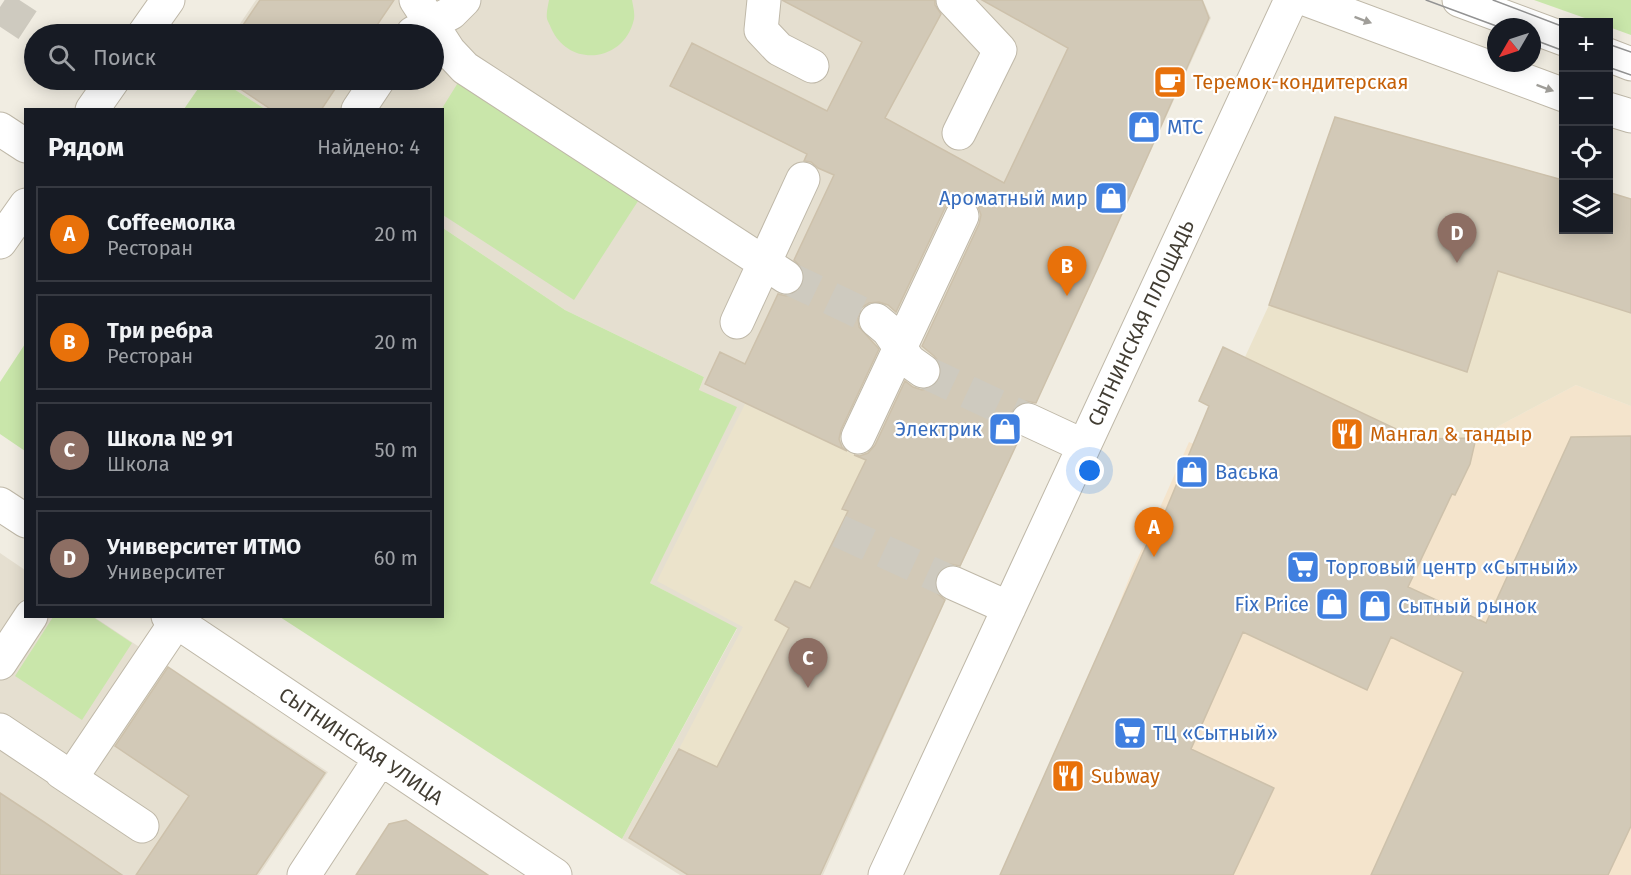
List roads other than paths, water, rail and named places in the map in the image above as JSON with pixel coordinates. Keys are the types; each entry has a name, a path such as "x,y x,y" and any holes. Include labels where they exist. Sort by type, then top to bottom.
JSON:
{"street":[{"path":"151,24 168,0"},
{"path":"419,19 450,13 464,0"},
{"path":"764,0 761,30 779,49 812,66"},
{"path":"953,0 1000,50 959,133"},
{"name":"СЫТНИНСКАЯ ПЛОЩАДЬ","path":"885,875 1291,0"},
{"path":"1308,0 1559,94"},
{"path":"1459,0 1559,38"},
{"path":"444,46 465,68 775,270"},
{"path":"1613,57 1631,64"},
{"path":"93,108 105,90"},
{"path":"359,108 371,90"},
{"path":"1613,111 1631,116"},
{"path":"0,129 24,145"},
{"path":"737,322 775,270 803,179"},
{"path":"0,242 24,208"},
{"path":"858,437 962,216"},
{"path":"876,320 888,330 909,361 923,370"},
{"path":"1028,420 1084,446"},
{"path":"0,504 24,520"},
{"path":"953,583 1009,608"},
{"path":"0,663 30,618"},
{"path":"63,772 172,619"},
{"name":"СЫТНИНСКАЯ УЛИЦА","path":"172,619 555,875"},
{"path":"0,730 142,826"},
{"path":"304,875 381,759"}],"tunnel":[{"path":"0,7 26,24"},
{"path":"786,277 876,320"},
{"path":"923,371 1028,420"},
{"path":"839,531 953,583"}],"tram line":[{"path":"1426,0 1487,23"},
{"path":"1493,0 1559,25"},
{"path":"1541,42 1559,49"},
{"path":"1613,46 1631,52"},
{"path":"1613,69 1631,75"}],"place":[{"name":"Теремок-кондитерская","path":"1170,82"},
{"name":"МТС","path":"1144,127"},
{"name":"Ароматный мир","path":"1111,198"},
{"name":"Университет ИТМО","path":"1457,263"},
{"name":"Три ребра","path":"1067,296"},
{"name":"Электрик","path":"1005,429"},
{"name":"Мангал & тандыр","path":"1347,434"},
{"name":"Васька","path":"1192,472"},
{"name":"Coffeeмолка","path":"1154,557"},
{"name":"Торговый центр «Сытный»","path":"1303,567"},
{"name":"Fix Price","path":"1332,604"},
{"name":"Сытный рынок","path":"1375,606"},
{"name":"Школа № 91","path":"808,688"},
{"name":"ТЦ «Сытный»","path":"1130,733"},
{"name":"Subway","path":"1068,776"}]}
